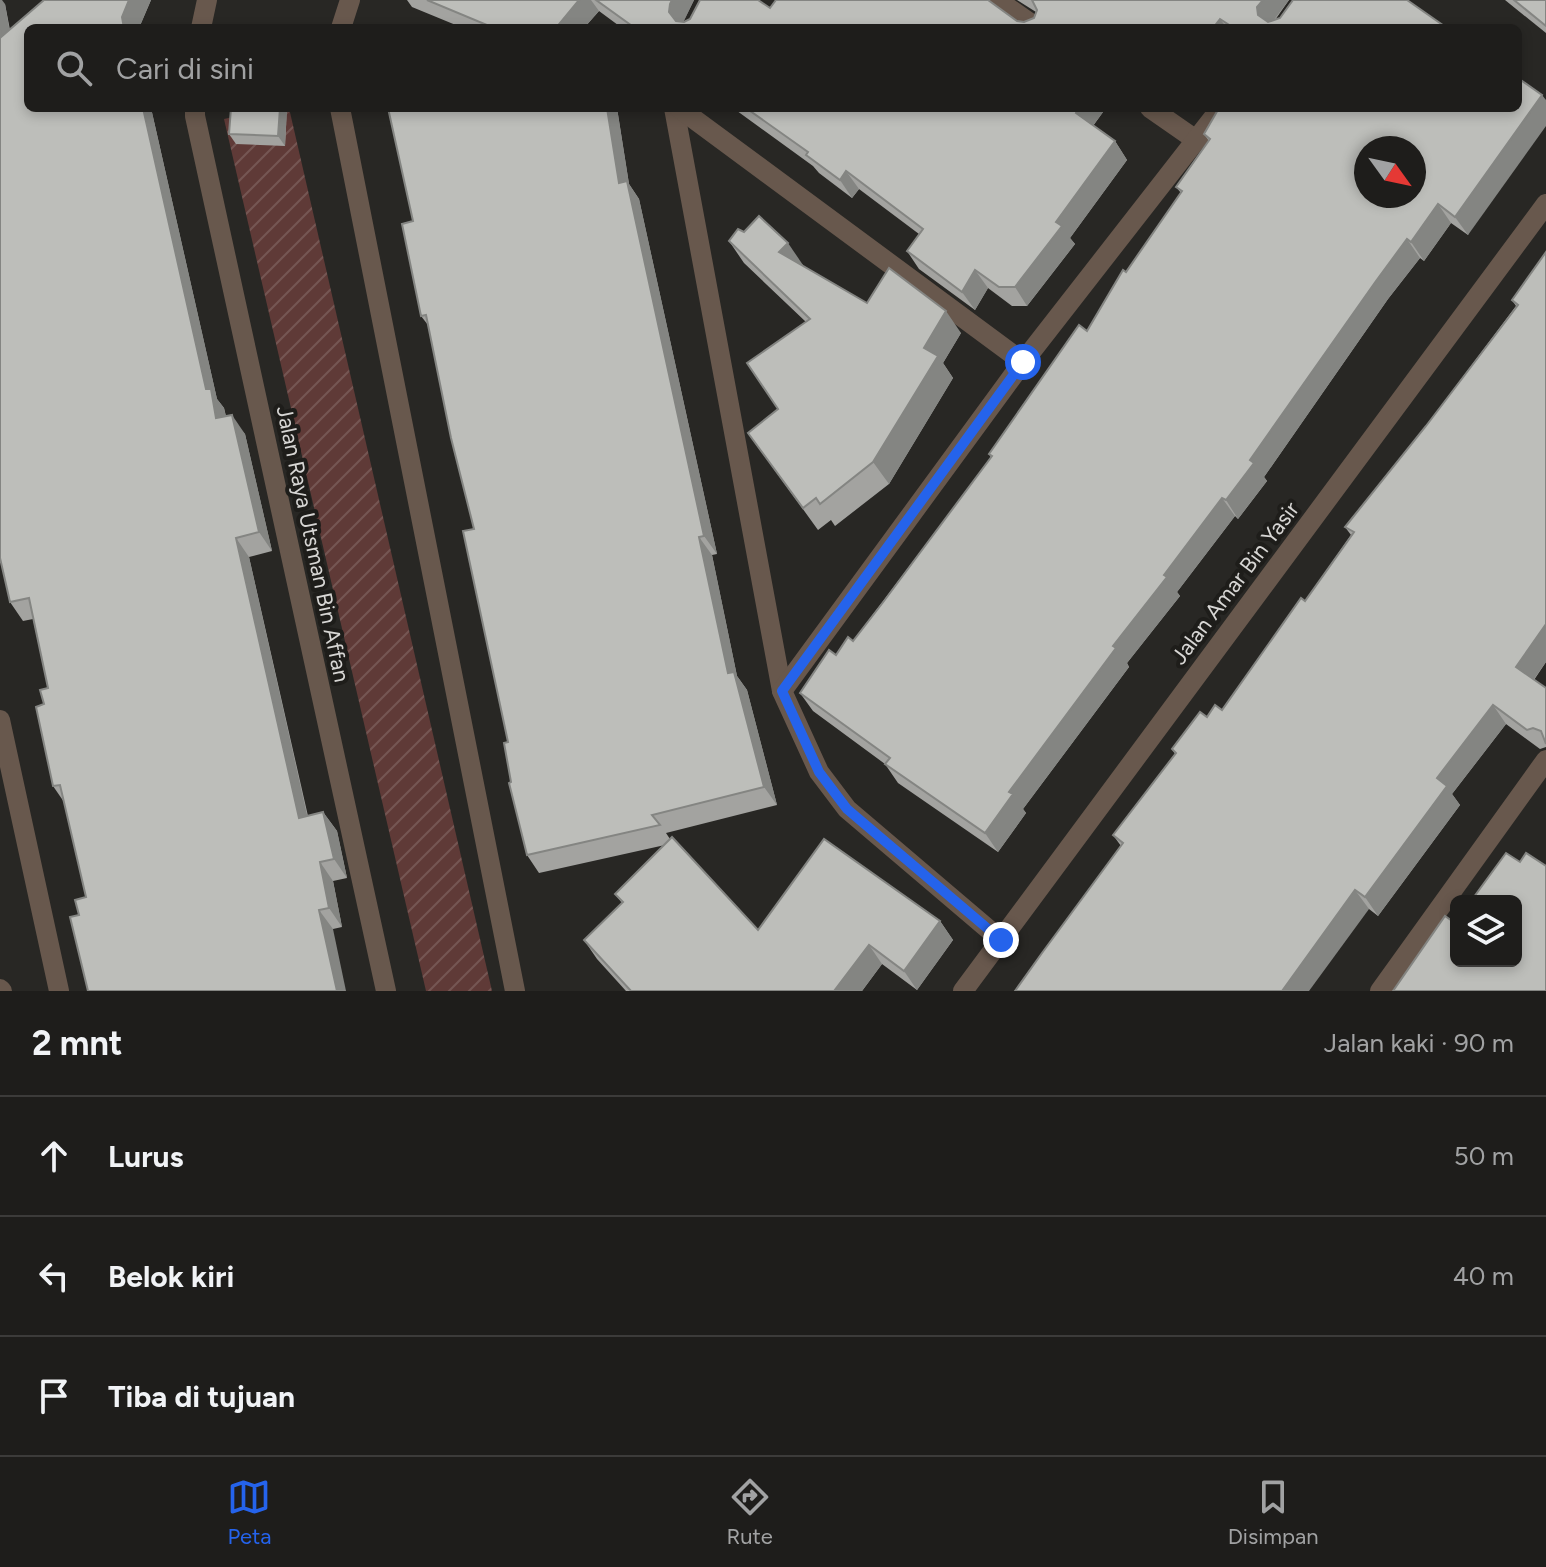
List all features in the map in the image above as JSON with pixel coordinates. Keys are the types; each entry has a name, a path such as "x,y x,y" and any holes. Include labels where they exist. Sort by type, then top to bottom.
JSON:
{"street":[{"path":"202,24 207,0"},
{"path":"342,24 350,0"},
{"path":"997,0 1031,24"},
{"name":"Jalan Raya Utsman Bin Affan","path":"196,112 386,991"},
{"path":"341,112 515,991"},
{"path":"677,112 782,691 819,772 847,809 1001,940"},
{"path":"681,112 1023,362"},
{"path":"1156,112 1196,140"},
{"path":"782,691 1023,362 1218,112"},
{"name":"Jalan Amar Bin Yasir","path":"963,991 1546,204"},
{"path":"0,720 59,991"},
{"path":"1380,991 1543,772"}],"shaded area":[{"path":"255,112 290,112 492,991 426,991 224,119"}],"building":[{"path":"44,0 129,0 122,17 123,24 24,24 24,112 144,112 206,389 211,389 216,418 232,415 259,532 236,538 299,818 323,812 334,859 320,862 329,908 319,910 337,991 88,991 70,917 79,915 75,900 86,897 60,785 53,786 36,707 44,704 40,690 48,688 29,598 10,602 0,558 0,30 1,37"},
{"path":"427,0 579,0 559,24 484,24"},
{"path":"596,0 672,0 669,12 676,21 684,22 690,19 700,0 758,0 770,8 776,0 988,0 1017,21 1024,22 1034,18 1037,10 1032,0 1263,0 1257,7 1258,15 1268,22 1280,18 1293,0 1407,0 1441,24 1228,24 1220,19 1216,24 629,24"},
{"path":"1514,0 1546,0 1546,26"},
{"path":"1522,81 1542,95 1455,217 1438,204 1411,242 1407,239 1250,460 1254,463 1226,500 1222,498 1164,575 1167,577 1113,646 1116,648 1009,792 1013,794 985,833 885,764 890,758 800,693 829,650 836,655 848,637 853,641 884,601 992,456 989,454 1079,325 1087,331 1123,270 1126,272 1182,191 1176,187 1210,139 1204,134 1217,112 1522,112"},
{"path":"231,112 280,112 278,136 229,134"},
{"path":"389,112 608,112 619,183 627,181 704,536 699,537 728,673 734,672 764,787 652,815 660,825 527,855 509,783 504,743 508,742 463,531 474,529 451,438 426,315 421,316 402,224 413,221"},
{"path":"752,112 1077,112 1115,141 1056,222 1062,226 1015,287 999,287 975,270 962,292 907,251 923,229 846,171 840,180 806,155 808,152"},
{"path":"759,216 788,243 779,252 867,303 889,268 946,311 924,348 938,356 873,462 820,504 816,498 803,508 748,433 778,409 747,363 810,319 729,241 738,229 744,232"},
{"path":"1546,252 1546,624 1516,667 1546,688 1546,744 1541,731 1533,728 1527,730 1493,705 1437,778 1447,786 1365,897 1355,890 1282,991 1015,991 1123,843 1113,835 1176,753 1172,749 1200,712 1207,717 1215,705 1222,710 1301,598 1305,601 1354,532 1345,527 1518,305 1512,300"},
{"path":"672,837 758,930 824,839 940,921 904,971 869,945 834,991 631,991 584,940 623,902 615,894"},
{"path":"1506,853 1520,862 1526,853 1546,866 1546,991 1393,991 1445,916 1450,920 1450,967 1522,967 1522,895 1475,895"}],"route":[{"path":"1001,940 847,809 819,772 782,691 1023,362"}]}
